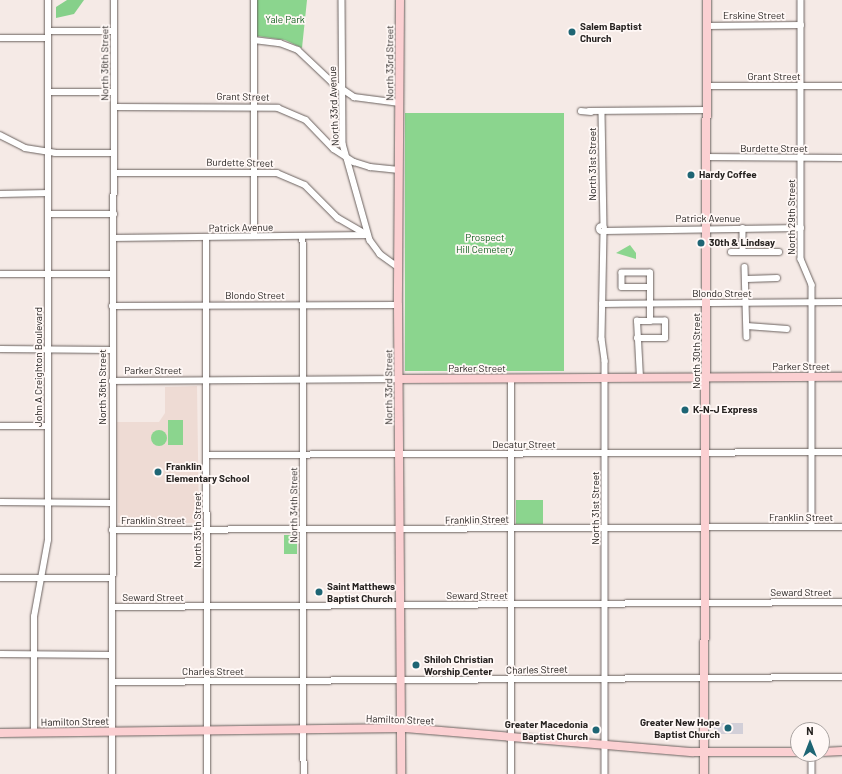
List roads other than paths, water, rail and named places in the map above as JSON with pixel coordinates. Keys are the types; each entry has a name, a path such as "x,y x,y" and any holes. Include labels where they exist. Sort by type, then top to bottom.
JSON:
{"main road":[{"name":"North 33rd Street","path":"400,0 398,305 401,774"},
{"name":"North 30th Street","path":"704,774 704,603 707,527 707,0"},
{"name":"Parker Street","path":"399,379 842,377"},
{"name":"Hamilton Street","path":"0,733 401,728 704,753 790,752"},
{"path":"830,752 842,751"}],"street":[{"name":"John A Creighton Boulevard","path":"34,733 34,617 47,548 48,502 48,0"},
{"name":"North 36th Street","path":"112,774 112,306 114,238 114,0"},
{"path":"254,0 254,236"},
{"name":"North 33rd Avenue","path":"342,0 343,144 368,235 380,254 398,267"},
{"name":"North 29th Street","path":"801,0 801,261 812,279 812,527"},
{"name":"Erskine Street","path":"707,26 801,25"},
{"path":"48,31 114,32"},
{"path":"0,38 48,38"},
{"path":"254,40 280,43 298,50 342,89 363,100 400,104"},
{"name":"Grant Street","path":"707,86 842,86"},
{"path":"48,92 114,92"},
{"name":"Grant Street","path":"114,107 254,105 278,108 299,116 346,158 370,167 399,170"},
{"path":"581,111 707,110"},
{"path":"589,111 602,113 613,111"},
{"name":"North 31st Street","path":"602,113 602,304 605,378 605,774"},
{"path":"0,135 20,147 48,151 114,153"},
{"name":"Burdette Street","path":"706,157 842,158"},
{"name":"Burdette Street","path":"114,173 254,171 277,173 298,181 338,218 368,235"},
{"path":"0,194 48,193"},
{"path":"48,214 114,214"},
{"path":"743,228 743,251"},
{"name":"Patrick Avenue","path":"603,229 801,228"},
{"name":"Patrick Avenue","path":"114,238 368,235"},
{"name":"North 34th Street","path":"303,236 304,774"},
{"name":"North 35th Street","path":"206,237 208,774"},
{"path":"731,252 779,252"},
{"path":"745,267 747,280 747,337"},
{"path":"650,287 622,287 622,273 650,273 650,287 650,321"},
{"path":"0,274 113,274"},
{"path":"747,280 777,278"},
{"name":"Blondo Street","path":"602,304 842,302"},
{"name":"Blondo Street","path":"112,306 398,305"},
{"path":"637,338 665,338 665,321 637,321 637,338 640,378"},
{"path":"747,326 787,329"},
{"path":"0,349 112,350"},
{"name":"Parker Street","path":"112,381 399,379"},
{"path":"511,379 511,774"},
{"path":"0,426 48,426"},
{"name":"Decatur Street","path":"207,455 842,452"},
{"path":"0,502 112,503"},
{"name":"Franklin Street","path":"112,530 842,527"},
{"path":"0,578 112,578"},
{"name":"Seward Street","path":"112,607 842,602"},
{"path":"0,654 112,655"},
{"name":"Charles Street","path":"112,682 208,680 842,677"},
{"path":"812,762 812,774"}],"place":[{"name":"Salem Baptist Church","path":"572,32"},
{"name":"Hardy Coffee","path":"691,175"},
{"name":"30th & Lindsay","path":"701,243"},
{"name":"K-N-J Express","path":"685,410"},
{"name":"Franklin Elementary School","path":"158,472"},
{"name":"Saint Matthews Baptist Church","path":"319,592"},
{"name":"Shiloh Christian Worship Center","path":"416,665"},
{"name":"Greater New Hope Baptist Church","path":"728,728"},
{"name":"Greater Macedonia Baptist Church","path":"596,730"}],"park label":[{"name":"Yale Park","path":"285,20"},
{"name":"Prospect Hill Cemetery","path":"485,242"}]}
